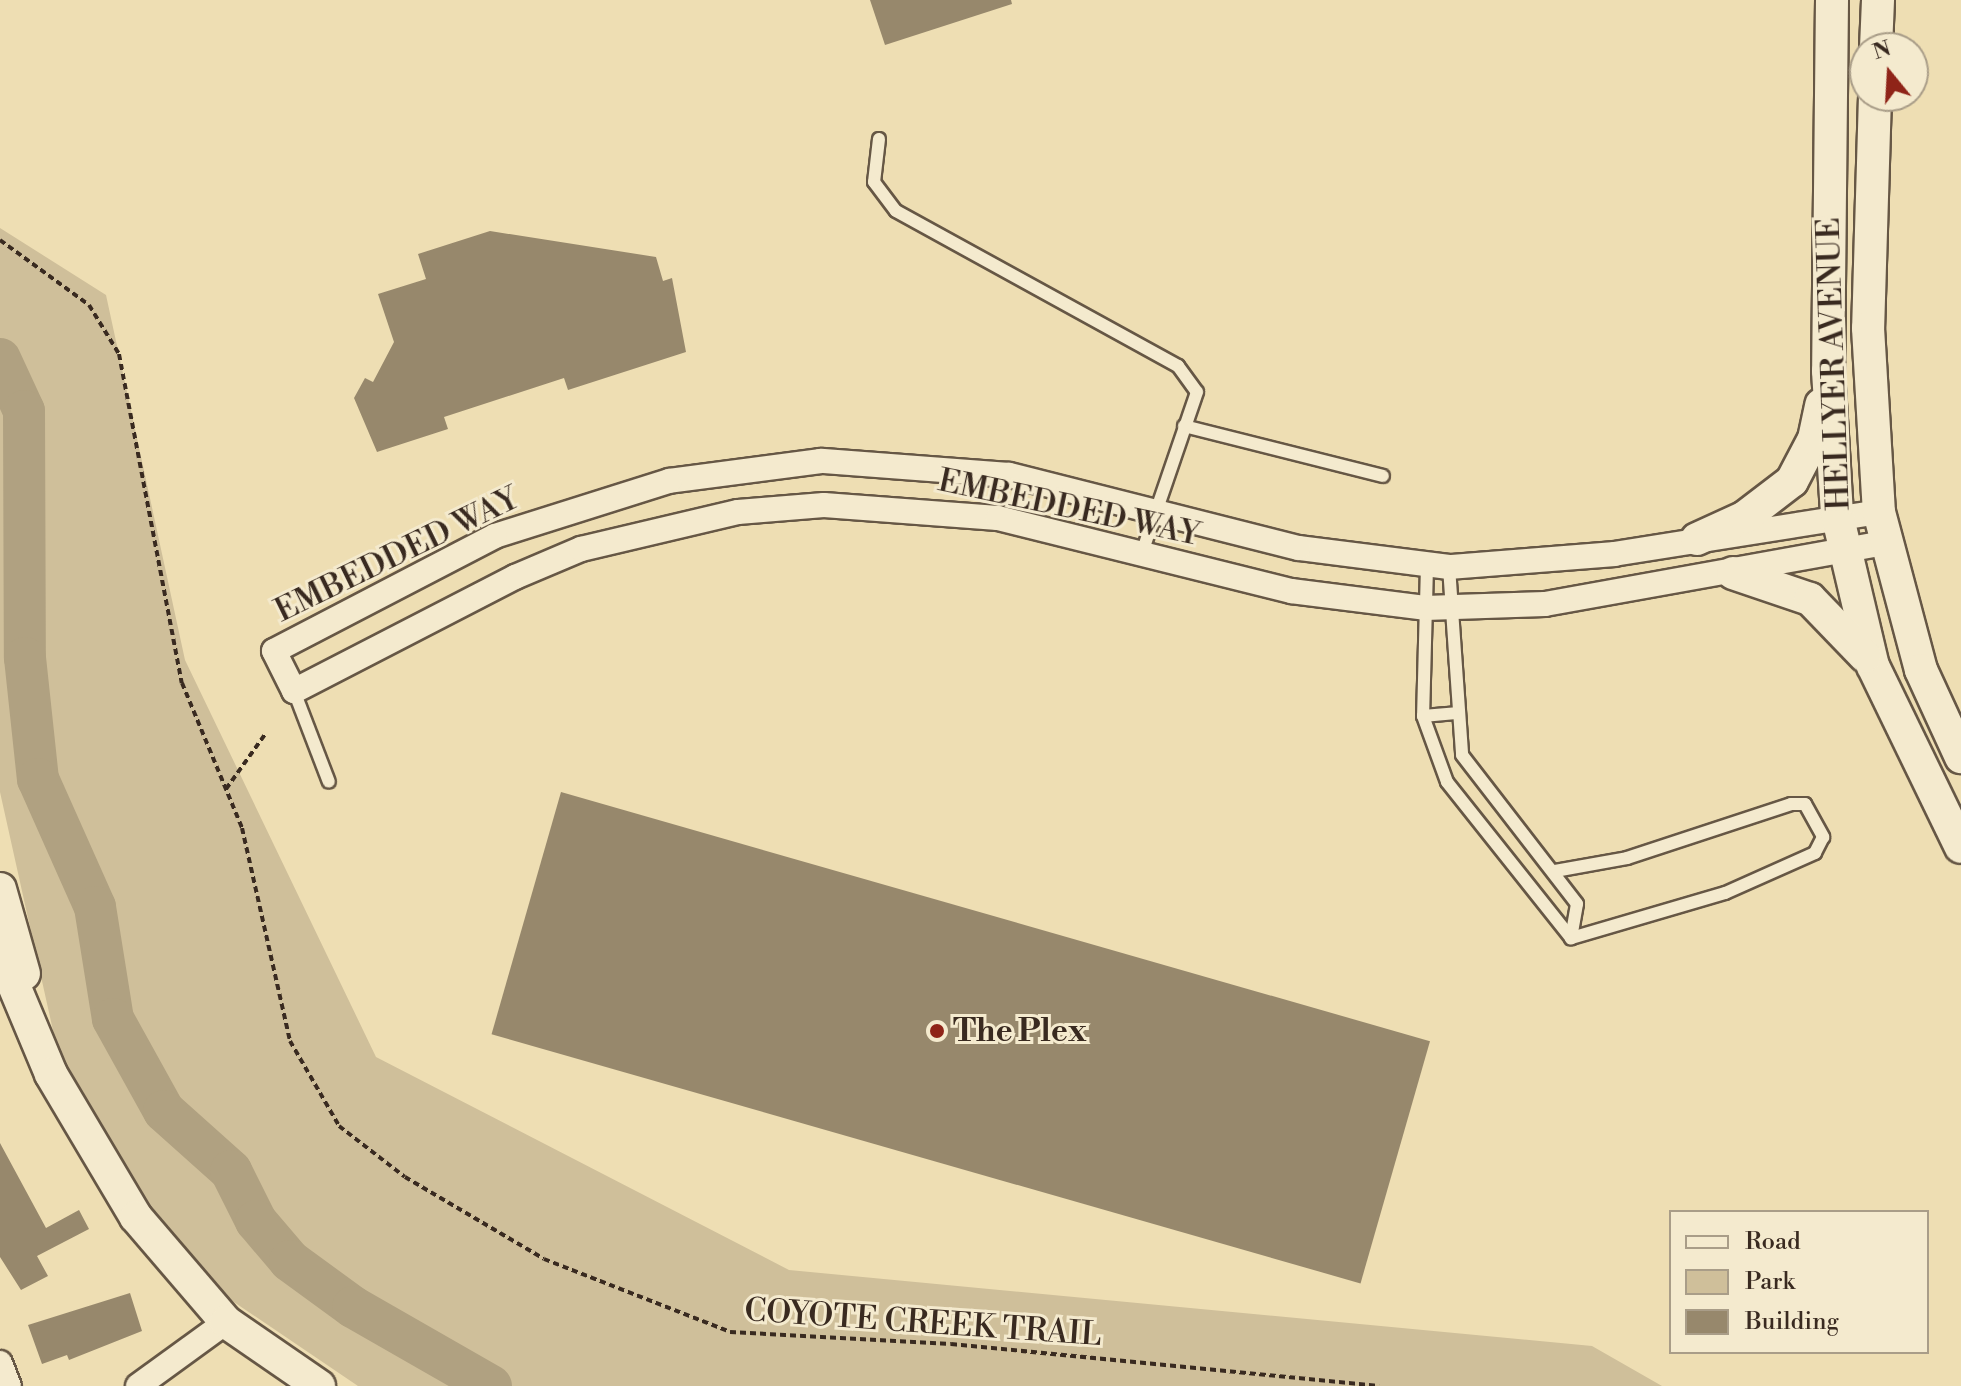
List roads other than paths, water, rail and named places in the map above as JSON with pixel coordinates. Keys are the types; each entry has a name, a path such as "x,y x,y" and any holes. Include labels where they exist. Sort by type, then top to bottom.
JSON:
{"main road":[{"name":"HELLYER AVENUE","path":"1832,0 1828,371 1837,514 1873,666 1961,847"},
{"path":"1877,32 1878,0"},
{"name":"HELLYER AVENUE","path":"1875,112 1868,328 1879,512 1884,543 1921,670 1961,757"},
{"path":"1697,539 1745,517 1792,481 1814,439 1828,371"},
{"path":"1733,573 1810,599 1873,666"},
{"path":"0,889 51,1074"},
{"path":"0,952 51,1074 136,1217 226,1322 319,1386"}],"street":[{"name":"EMBEDDED WAY","path":"1879,512 1837,514 1531,564 1438,567 1298,548 1009,475 821,461 669,481 495,536 274,651 294,691 568,555 650,528 738,512 903,506 998,518 1291,591 1425,608 1545,604 1733,573 1884,543"},
{"path":"138,1386 226,1322"},
{"path":"0,1363 9,1386"}],"lane":[{"path":"879,139 874,182 896,211 1178,366 1197,392 1153,512 1142,553"},
{"path":"1184,426 1383,476"},
{"path":"1438,567 1450,608 1456,713 1462,755 1555,871 1577,904 1571,938"},
{"path":"1438,567 1425,608 1423,716 1447,782 1571,938"},
{"path":"294,691 329,782"},
{"path":"1423,716 1456,713"},
{"path":"1555,871 1627,858 1791,804 1805,804 1823,837 1815,853 1725,893 1571,938"}],"waterway":[{"path":"0,359 24,411 25,658 38,779 95,907 113,1019 164,1111 231,1171 256,1221 290,1261 353,1307 491,1386"}],"place":[{"name":"The Plex","path":"937,1031"}]}
